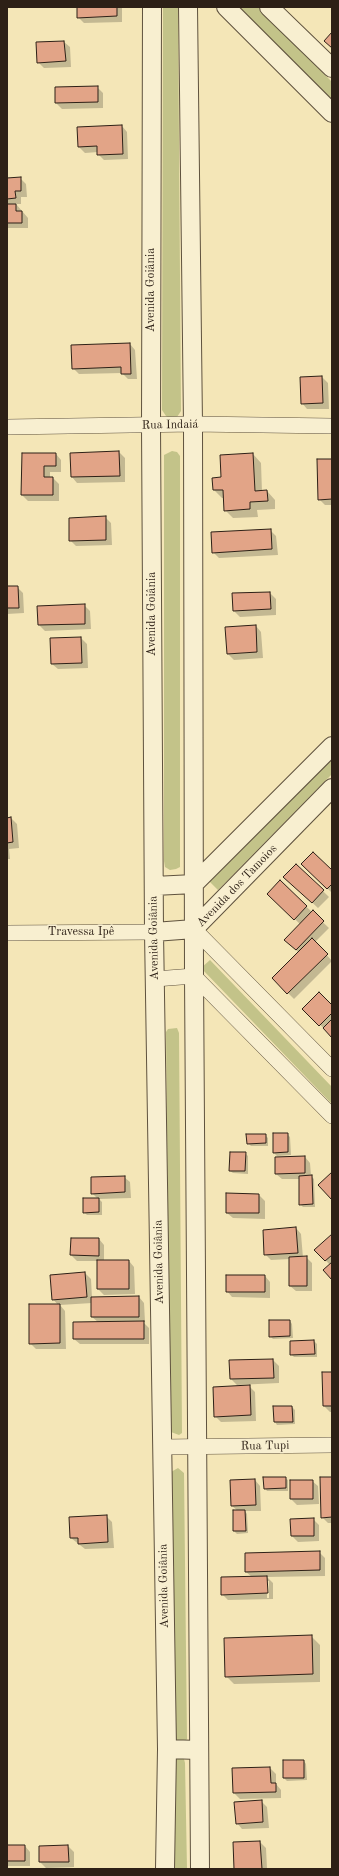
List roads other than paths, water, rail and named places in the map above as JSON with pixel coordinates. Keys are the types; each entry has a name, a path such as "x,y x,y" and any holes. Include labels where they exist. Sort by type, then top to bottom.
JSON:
{"street":[{"name":"Avenida Goiânia","path":"152,7 151,426 154,932 167,1750 165,1869"},
{"path":"188,7 193,424 194,976 200,1869"},
{"path":"226,7 332,113"},
{"path":"269,7 332,68"},
{"name":"Rua Indaiá","path":"7,427 151,426 193,424 332,426"},
{"path":"154,886 194,884 332,746"},
{"name":"Avenida dos Tamoios","path":"332,788 194,929 332,1068"},
{"path":"154,932 194,929"},
{"name":"Travessa Ipê","path":"7,933 154,932"},
{"path":"155,979 194,976 332,1116"},
{"name":"Rua Tupi","path":"162,1447 332,1445"},
{"path":"167,1750 199,1750"}]}
